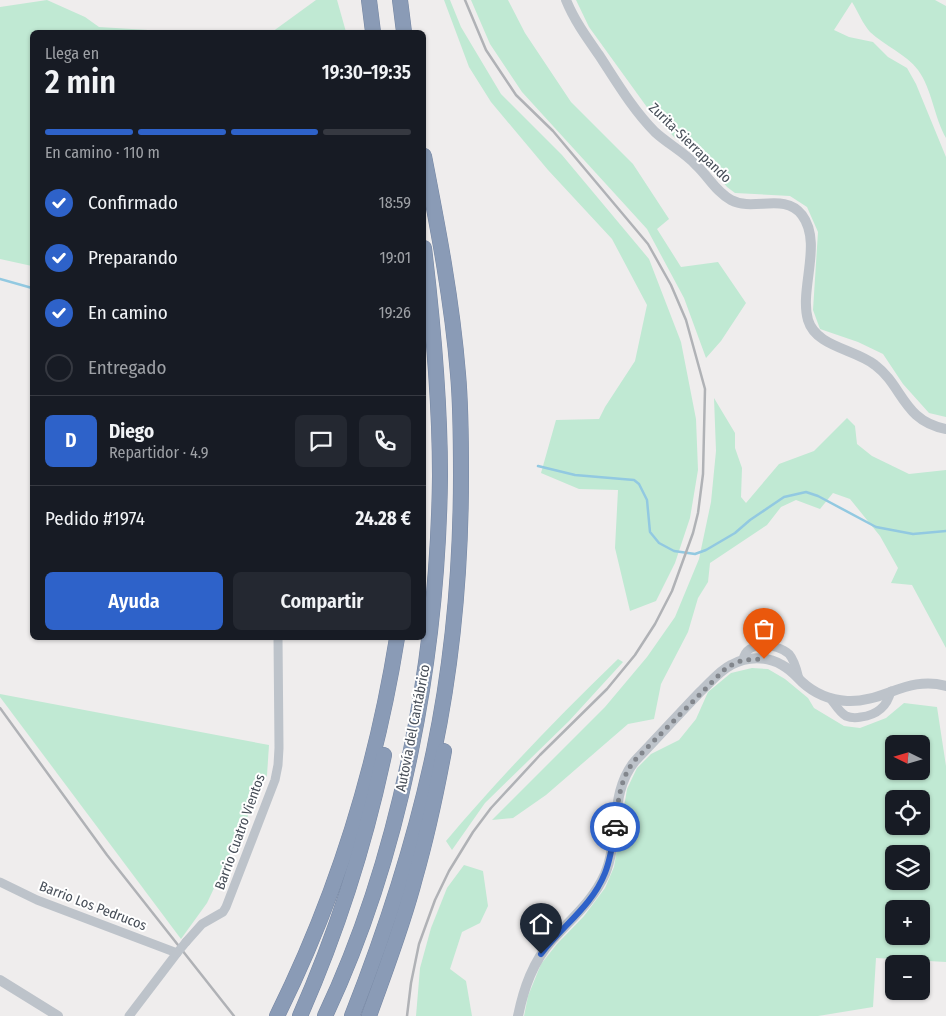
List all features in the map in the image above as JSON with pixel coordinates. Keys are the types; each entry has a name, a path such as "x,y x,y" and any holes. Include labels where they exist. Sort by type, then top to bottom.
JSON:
{"highway":[{"path":"370,0 373,30"},
{"path":"395,0 398,30"},
{"path":"400,0 404,30"},
{"path":"369,1016 393,951 415,879 434,803 444,750 460,632 464,573 465,506 458,374 446,272 426,167"},
{"name":"Autovía del Cantábrico","path":"325,1016 348,963 386,851 411,749 427,651 437,543 439,456 437,378 426,268"},
{"path":"352,1016 401,877 421,806 434,750 452,637 458,574 461,507 461,431"},
{"path":"277,1016 298,974 338,872 372,762 391,676 397,640"},
{"name":"Autovía del Cantábrico","path":"300,1016 337,921 363,839 391,724 405,640"}],"street":[{"name":"Zurita-Sierrapando","path":"566,0 576,21 640,115 657,134 694,163 723,194 733,201 743,204 785,204 795,209 802,216 808,227 810,240 806,312 812,330 824,340 874,364 910,409 933,425 946,429"},
{"name":"Barrio Cuatro Vientos","path":"129,1016 176,953 202,924 223,912 226,907 275,780 278,765 278,640"},
{"path":"518,1016 525,988 536,962 552,941 590,900 602,880 611,851 620,790 625,774 631,764 722,671 732,664 743,660 758,658 775,661 790,670 799,680 813,690 830,698 849,701 863,700 920,683 946,686"},
{"path":"830,698 844,715 857,718 872,715 880,710 886,704 892,691"},
{"name":"Barrio Los Pedrucos","path":"0,882 37,900 176,953"},
{"path":"0,980 58,1016"}],"green space":[{"path":"47,0 85,17 99,27 148,30 30,30 30,266 0,259 0,7"},
{"path":"316,0 337,0 345,30 275,30"},
{"path":"444,0 450,0 461,27 501,94 562,155 649,259 681,342 696,419 698,470 690,518 675,563 656,601 630,611 615,548 618,490 579,489 541,473 556,420 599,419 635,361 647,305 612,239 548,170 491,102 469,67"},
{"path":"471,0 508,0 525,33 571,102 633,164 669,219 657,229 681,267 718,262 746,303 721,341 706,358 684,298 647,229 522,92 490,44"},
{"path":"576,0 935,0 946,6 946,138 927,86 918,70 908,59 870,32 852,2 834,30 849,37 873,42 888,57 907,68 916,84 946,157 946,417 929,413 903,384 883,354 858,342 820,329 813,310 818,232 807,207 790,196 735,193 727,187 699,154 674,137 649,110 589,27"},
{"path":"714,398 735,433 735,448 742,468 741,497 746,503 779,464 814,451 847,418 855,426 857,444 872,456 909,474 946,470 946,648 912,585 891,583 898,568 880,536 850,499 833,493 820,509 796,500 781,507 767,525 710,563 708,582 698,598 688,632 661,684 654,719 628,724 546,795 513,818 492,820 605,707 647,657 675,617 699,559 711,502 716,451"},
{"path":"618,659 623,662 569,721 485,803 452,850 446,841 466,817 573,703"},
{"path":"752,668 768,669 785,679 808,698 814,708 844,726 860,728 886,718 904,703 937,707 946,766 946,962 930,961 930,955 885,955 885,959 876,958 873,1007 818,1016 524,1016 528,996 541,964 584,916 605,888 614,867 627,789 637,768 651,754 679,740 696,719 708,692 731,673"},
{"path":"0,694 269,745 267,775 207,903 181,939 0,697"},
{"path":"464,865 483,871 488,906 480,923 462,932 450,969 466,981 472,1016 416,1016 420,968 431,928 447,888"}],"waterway":[{"path":"0,279 30,287"},
{"path":"538,466 575,475 634,480 639,484 647,500 650,532 659,543 674,551 695,554 706,550 735,533 750,520 784,497 806,492 818,496 876,527 913,534 946,531"}],"railway":[{"path":"407,1016 419,944 435,900 449,871 473,832 491,808 540,755 607,689 635,655 655,624 672,591 693,533 698,513 703,474 705,389 686,320 671,285 648,244 553,131 516,95 486,50 465,0"},
{"path":"0,708 107,855 234,1016"}],"way so far":[{"path":"615,827 620,790 625,774 631,764 727,667 743,660 753,658 764,659"}],"route":[{"path":"541,954 590,900 598,887 610,859 615,827"}]}
